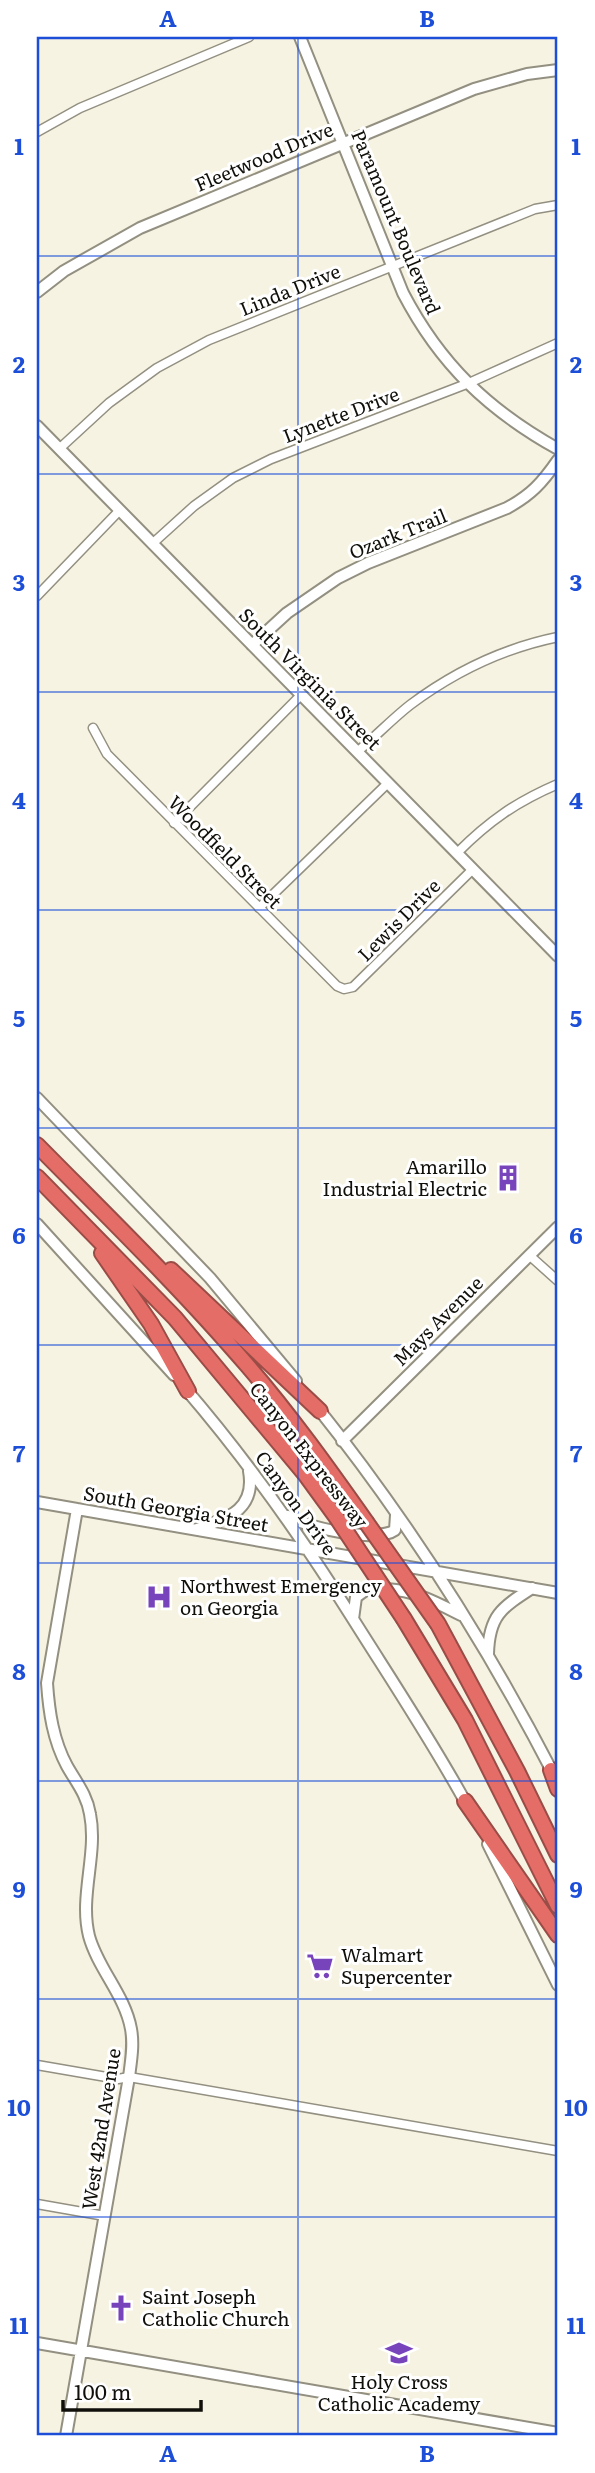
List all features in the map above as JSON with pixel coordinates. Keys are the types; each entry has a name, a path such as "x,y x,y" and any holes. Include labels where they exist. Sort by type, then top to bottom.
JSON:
{"highway":[{"name":"Canyon Expressway","path":"37,1145 175,1286 246,1364 307,1439 438,1624 517,1771 558,1855"},
{"name":"Canyon Expressway","path":"37,1177 175,1318 305,1474 337,1518 404,1619 465,1720 558,1906"},
{"path":"115,1225 138,1239 320,1411"},
{"path":"84,1226 150,1324 188,1391"},
{"path":"551,1770 558,1789"},
{"path":"465,1801 558,1935"}],"street":[{"path":"37,132 80,108 249,37"},
{"name":"Paramount Boulevard","path":"300,37 403,293 430,341 446,362 513,422 558,449"},
{"name":"Fleetwood Drive","path":"37,292 64,271 140,228 474,89 527,74 558,70"},
{"name":"Linda Drive","path":"60,449 109,403 168,362 209,340 535,209 558,205"},
{"name":"Lynette Drive","path":"152,544 194,506 233,478 271,459 469,383 558,343"},
{"name":"South Virginia Street","path":"37,426 558,956"},
{"name":"Ozark Trail","path":"252,645 287,613 338,578 368,563 507,508 525,498 541,485 558,460"},
{"path":"37,596 120,510"},
{"path":"357,752 408,707 448,679 501,653 558,637"},
{"path":"174,823 301,695"},
{"name":"Woodfield Street","path":"93,728 107,754 337,986 344,989"},
{"path":"259,908 388,783"},
{"path":"457,853 483,827 506,810 558,784"},
{"name":"Lewis Drive","path":"344,989 353,987 473,869"},
{"path":"37,1098 210,1278 320,1411 396,1515 464,1616 488,1654 558,1784"},
{"name":"Canyon Drive","path":"37,1224 188,1391 309,1550 415,1714 465,1801 558,1985"},
{"name":"Mays Avenue","path":"342,1441 558,1227"},
{"path":"529,1255 558,1281"},
{"path":"194,1530 232,1516 242,1507 251,1481 248,1468"},
{"name":"South Georgia Street","path":"37,1502 558,1593"},
{"name":"West 42nd Avenue","path":"66,2436 129,2077 132,2045 128,2017 94,1952 89,1934 87,1892 93,1832 90,1810 83,1791 66,1764 49,1712 47,1683 77,1509"},
{"path":"280,1510 294,1520 312,1527 356,1534 388,1535 396,1527 396,1515"},
{"path":"353,1619 354,1603 360,1592 378,1588 425,1595 464,1616"},
{"path":"488,1654 494,1619 511,1602 532,1588"},
{"path":"37,2065 118,2079 129,2077 558,2151"},
{"path":"37,2204 105,2216"},
{"path":"37,2343 558,2433"}],"place":[{"name":"Amarillo Industrial Electric","path":"508,1178"},
{"name":"Northwest Emergency on Georgia","path":"159,1597"},
{"name":"Walmart Supercenter","path":"320,1966"},
{"name":"Saint Joseph Catholic Church","path":"121,2308"},
{"name":"Holy Cross Catholic Academy","path":"399,2353"}]}
